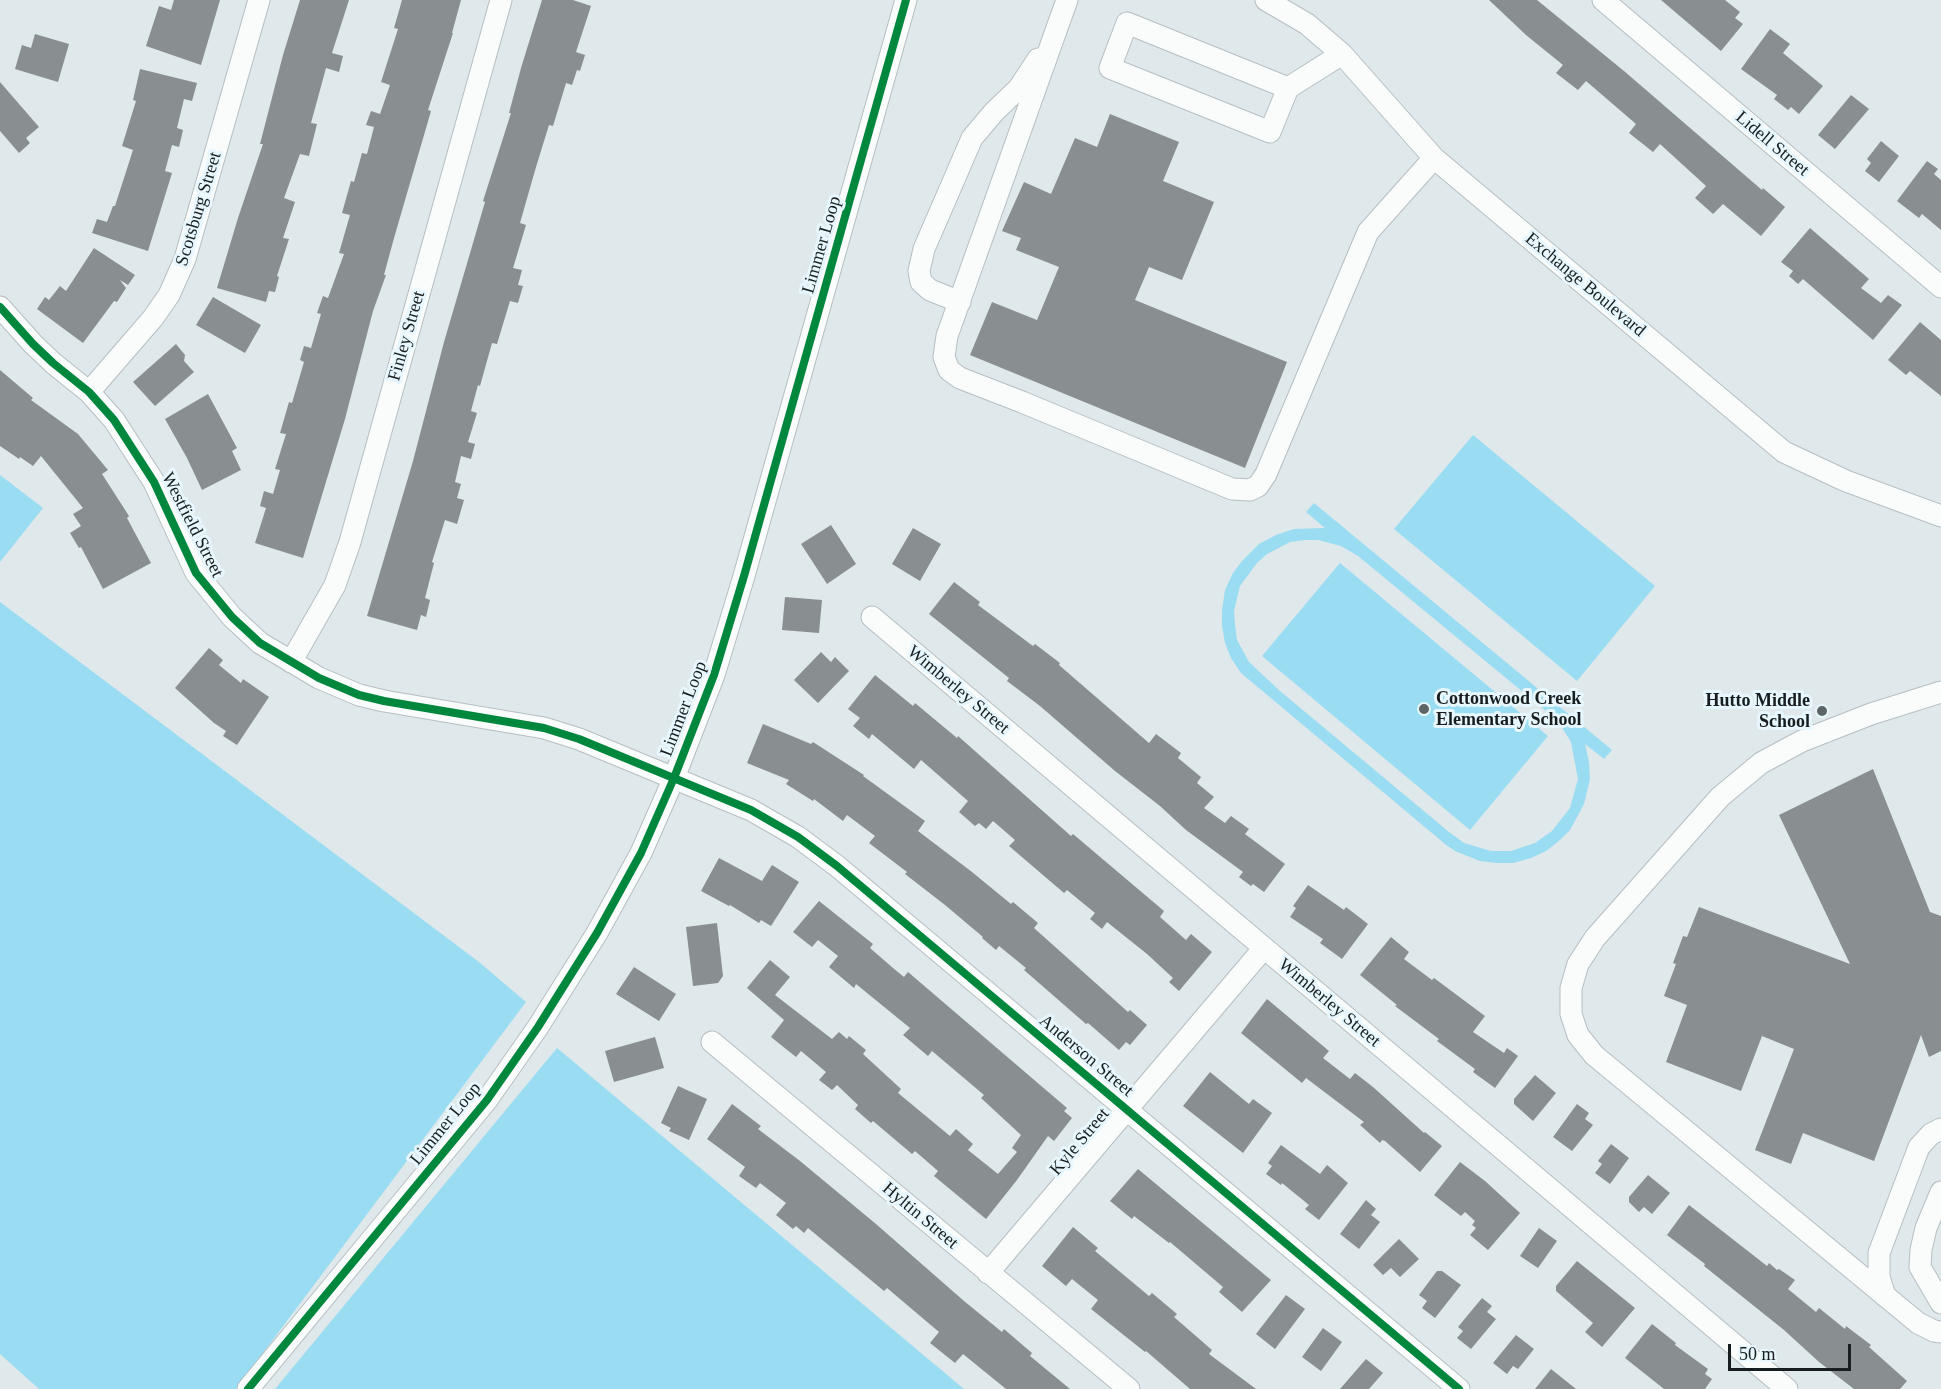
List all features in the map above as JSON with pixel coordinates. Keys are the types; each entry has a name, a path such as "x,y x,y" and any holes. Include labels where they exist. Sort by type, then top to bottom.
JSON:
{"street":[{"name":"Scotsburg Street","path":"90,392 153,318 169,295 185,259 259,0"},
{"name":"Finley Street","path":"291,662 335,585 350,542 501,0"},
{"name":"Limmer Loop","path":"248,1389 487,1100 538,1027 597,933 641,853 674,778 714,675 906,0"},
{"path":"1067,0 947,336 944,357 949,370 960,378 1232,489 1250,490 1258,486 1266,474 1368,232 1434,158"},
{"name":"Exchange Boulevard","path":"1266,0 1307,24 1342,54 1434,158 1784,452 1846,481 1941,516"},
{"name":"Lidell Street","path":"1603,0 1941,287"},
{"path":"1288,88 1127,23 1110,68 1270,132 1288,88 1342,54"},
{"path":"960,302 930,290 921,282 919,271 924,249 972,138 1018,88 1054,38"},
{"name":"Westfield Street","path":"0,306 33,344 90,392 114,420 154,482 196,573 232,617 260,643 319,678 359,695 544,728 579,738 674,778"},
{"name":"Wimberley Street","path":"872,617 1787,1389"},
{"path":"1941,692 1871,714 1802,741 1761,763 1720,797 1595,938 1578,964 1571,988 1571,1014 1578,1035 1594,1055 1918,1323 1941,1332"},
{"name":"Anderson Street","path":"674,778 751,810 798,837 837,866 1459,1389"},
{"name":"Kyle Street","path":"988,1273 1264,948"},
{"name":"Hyltin Street","path":"712,1042 1129,1389"},
{"path":"1885,1296 1879,1276 1879,1253 1919,1147 1931,1134 1941,1129"},
{"path":"1937,1290 1920,1267 1921,1250 1933,1232 1941,1192"}],"shaded area":[{"path":"1473,435 1655,586 1577,681 1394,529"},
{"path":"0,475 43,508 0,562"},
{"path":"1314,503 1612,750 1604,759 1585,744 1590,779 1584,804 1570,830 1546,851 1513,863 1497,863 1480,861 1455,851 1241,673 1225,643 1222,610 1225,590 1233,573 1259,544 1294,529 1325,528 1306,512","holes":["1318,540 1341,546 1358,556 1546,711 1561,726 1571,742 1578,779 1570,808 1552,831 1535,843 1511,851 1491,851 1464,843 1280,691 1249,662 1237,640 1235,625 1234,611 1240,586 1257,563 1267,554 1290,542"]},
{"path":"1340,563 1548,736 1470,830 1262,656"},
{"path":"0,602 479,962 526,1002 236,1389 39,1389 0,1354"},
{"path":"557,1048 964,1389 275,1389"}],"building":[{"path":"174,0 220,0 201,65 146,46 159,6 171,10"},
{"path":"300,0 349,0 332,53 343,56 339,72 326,68 311,123 317,124 309,156 300,154 284,198 295,202 283,238 289,239 277,276 279,277 275,292 269,291 266,302 217,288 263,144 260,144"},
{"path":"402,0 461,0 453,33 428,110 431,111 394,238 384,275 386,275 373,311 345,419 303,558 255,543 266,508 260,506 264,491 273,494 280,470 275,469 286,434 280,433 304,362 300,360 304,346 311,348 321,314 317,313 323,296 328,298 344,254 339,253 350,215 342,213 362,153 367,154 374,127 366,125 371,111 380,114 390,85 381,82 398,29 394,28"},
{"path":"542,0 573,0 591,6 576,52 585,55 572,85 566,83 553,126 549,125 536,167 520,223 526,225 513,268 522,270 518,285 523,286 518,303 510,301 497,344 492,343 480,386 478,385 471,411 477,413 468,442 475,444 471,459 461,456 455,482 461,484 457,498 464,500 457,524 445,520 432,562 434,563 425,598 430,600 426,617 421,615 417,630 367,616 413,461 444,342 485,202 483,201 511,113 509,113 521,68"},
{"path":"1489,0 1537,0 1785,207 1761,236 1723,204 1713,214 1695,198 1706,186 1660,144 1653,152 1629,133 1636,124 1586,81 1578,90 1556,73 1563,65 1526,35"},
{"path":"1661,0 1725,0 1740,12 1735,18 1743,24 1721,51"},
{"path":"1770,29 1790,44 1783,53 1823,86 1799,114 1791,107 1788,110 1774,99 1777,95 1741,69"},
{"path":"35,34 69,44 58,82 15,69 22,45 31,48"},
{"path":"140,69 197,83 192,101 184,99 177,128 183,130 179,147 172,145 165,171 172,173 148,251 92,233 97,219 107,222 115,206 133,150 122,146 136,101 133,100"},
{"path":"0,82 39,127 26,138 30,143 19,153 0,131"},
{"path":"1851,95 1869,109 1835,149 1818,135"},
{"path":"1110,114 1179,142 1163,181 1214,202 1182,280 1149,267 1135,300 1287,362 1245,468 970,355 992,302 1037,320 1059,267 1016,250 1021,238 1002,231 1024,182 1051,194 1075,138 1097,147"},
{"path":"1881,141 1899,156 1879,182 1865,171 1871,163 1867,159"},
{"path":"1927,161 1938,169 1934,174 1941,180 1941,230 1922,214 1919,218 1897,201"},
{"path":"1810,228 1869,279 1861,288 1881,303 1888,295 1902,305 1873,340 1803,279 1798,284 1789,276 1793,271 1781,262"},
{"path":"94,248 135,275 128,285 120,280 126,288 83,343 37,309 45,297 49,300 60,286 66,291"},
{"path":"213,297 261,325 245,353 196,325"},
{"path":"1920,322 1941,340 1941,396 1910,371 1906,375 1888,360"},
{"path":"176,344 185,355 184,361 194,372 155,406 133,382"},
{"path":"0,370 33,398 31,400 78,434 108,470 102,474 129,516 127,518 151,563 103,589 81,547 79,548 70,533 81,526 73,514 83,508 41,456 33,466 0,446"},
{"path":"208,394 237,448 232,451 241,470 202,490 165,419"},
{"path":"831,525 856,564 827,584 801,544"},
{"path":"913,528 941,544 920,581 892,564"},
{"path":"954,582 980,602 978,605 1060,663 1059,665 1149,743 1156,734 1181,753 1178,758 1201,777 1197,783 1214,797 1204,808 1225,823 1231,816 1249,829 1245,834 1285,864 1264,892 1239,877 1243,872 1186,830 1040,706 1007,681 1009,678 929,614"},
{"path":"785,597 822,600 819,633 782,630"},
{"path":"209,648 223,660 219,665 241,683 243,679 269,697 237,745 223,736 226,731 175,688"},
{"path":"821,652 831,662 835,657 849,671 818,703 794,680"},
{"path":"875,675 913,706 915,703 957,738 958,736 1071,836 1073,834 1164,911 1160,917 1186,940 1191,934 1212,952 1179,991 1169,982 1173,978 1147,954 1107,922 1102,929 1090,919 1095,913 1067,890 1064,893 1009,846 1015,840 993,821 986,829 979,823 975,826 959,812 968,801 921,760 914,769 872,734 869,739 853,726 860,718 848,709"},
{"path":"763,724 811,744 813,742 864,775 925,821 918,831 1038,923 1034,928 1128,1012 1130,1010 1147,1025 1130,1045 1126,1042 1119,1050 1024,970 1026,968 999,946 996,950 945,905 905,874 907,872 869,843 875,836 847,815 843,821 814,799 813,801 786,784 789,780 747,763"},
{"path":"1873,769 1930,912 1941,916 1941,1051 1929,1057 1921,1035 1874,1161 1803,1133 1791,1164 1755,1150 1794,1049 1762,1036 1741,1091 1666,1062 1687,1005 1664,996 1683,936 1687,937 1699,907 1850,964 1779,815"},
{"path":"719,858 762,881 772,865 799,882 771,926 761,920 759,923 701,891"},
{"path":"1308,885 1344,910 1346,907 1368,924 1342,959 1320,943 1323,939 1290,917 1296,908 1293,906"},
{"path":"819,901 873,944 870,948 893,968 904,977 908,972 1067,1108 1064,1111 1072,1118 1054,1141 1048,1136 986,1219 934,1176 938,1171 915,1151 912,1154 855,1109 858,1105 837,1085 832,1090 819,1080 826,1072 801,1051 796,1057 771,1037 784,1020 747,988 770,960 790,977 775,995 832,1039 839,1032 847,1039 849,1036 866,1050 863,1054 901,1089 898,1093 950,1136 956,1129 973,1144 968,1150 998,1174 1017,1152 1012,1148 1021,1135 981,1098 984,1095 932,1051 928,1056 903,1035 910,1028 856,984 854,988 829,967 838,956 818,940 812,947 793,932"},
{"path":"717,923 723,976 718,983 693,986 686,927"},
{"path":"1391,937 1409,952 1404,959 1485,1016 1473,1032 1504,1053 1507,1048 1518,1056 1495,1088 1473,1072 1475,1069 1437,1041 1439,1039 1395,1006 1397,1005 1360,975"},
{"path":"634,967 676,994 659,1021 616,994"},
{"path":"1267,999 1329,1051 1323,1058 1350,1079 1355,1073 1442,1146 1420,1172 1385,1141 1382,1140 1380,1143 1360,1125 1364,1122 1306,1078 1302,1083 1241,1033"},
{"path":"655,1037 664,1068 614,1082 605,1051"},
{"path":"1210,1072 1249,1104 1253,1099 1272,1113 1243,1153 1183,1106"},
{"path":"1535,1075 1556,1093 1533,1121 1514,1104 1514,1099"},
{"path":"678,1086 707,1099 689,1140 669,1131 671,1128 661,1123"},
{"path":"732,1104 761,1126 758,1129 876,1224 964,1301 1002,1332 1004,1329 1032,1353 1030,1356 1070,1389 1006,1389 963,1354 955,1363 930,1343 939,1332 887,1288 884,1291 808,1228 804,1233 796,1226 793,1229 776,1215 786,1203 760,1183 756,1188 739,1176 745,1167 707,1139"},
{"path":"1577,1104 1589,1113 1585,1119 1593,1125 1572,1151 1553,1137"},
{"path":"1611,1144 1629,1158 1610,1184 1595,1173 1602,1164 1598,1161"},
{"path":"1281,1145 1320,1174 1327,1165 1348,1183 1319,1220 1305,1209 1309,1205 1282,1183 1281,1185 1266,1174 1272,1166 1268,1163"},
{"path":"1460,1162 1520,1213 1488,1250 1470,1235 1476,1228 1472,1225 1475,1221 1465,1212 1461,1216 1434,1195"},
{"path":"1138,1169 1271,1280 1242,1312 1219,1292 1223,1287 1170,1242 1134,1216 1132,1219 1110,1201"},
{"path":"1648,1175 1670,1193 1652,1214 1644,1207 1639,1212 1629,1202 1629,1197"},
{"path":"1366,1200 1376,1209 1371,1215 1380,1222 1359,1249 1340,1234"},
{"path":"1689,1205 1767,1266 1769,1263 1795,1280 1788,1289 1816,1312 1819,1308 1845,1329 1846,1326 1871,1345 1869,1347 1907,1381 1900,1389 1854,1389 1819,1362 1784,1330 1667,1235"},
{"path":"1073,1227 1098,1248 1095,1251 1149,1296 1152,1293 1177,1314 1174,1317 1212,1350 1209,1354 1256,1389 1190,1389 1146,1351 1091,1309 1098,1300 1072,1279 1066,1286 1042,1266"},
{"path":"1539,1228 1557,1241 1538,1268 1520,1256"},
{"path":"1399,1239 1419,1259 1400,1277 1391,1268 1383,1275 1373,1265"},
{"path":"1577,1261 1635,1308 1602,1347 1585,1332 1593,1323 1556,1291 1556,1286"},
{"path":"1437,1271 1442,1271 1461,1285 1435,1318 1422,1308 1427,1301 1419,1295"},
{"path":"1286,1295 1305,1309 1275,1349 1256,1334"},
{"path":"1482,1298 1492,1306 1487,1312 1496,1319 1471,1349 1457,1338 1463,1331 1458,1327"},
{"path":"1652,1324 1676,1343 1675,1345 1708,1369 1705,1374 1712,1379 1705,1389 1664,1389 1625,1358"},
{"path":"1323,1328 1342,1342 1321,1371 1302,1357"},
{"path":"1516,1335 1534,1349 1518,1369 1513,1366 1507,1374 1493,1363"},
{"path":"1366,1359 1383,1373 1369,1389 1340,1389"},
{"path":"1551,1369 1576,1389 1535,1389"}],"cycle path":[{"path":"248,1389 487,1100 538,1027 597,933 641,853 674,778 714,675 906,0"},
{"path":"0,307 33,344 89,392 114,420 154,482 196,573 232,617 260,643 319,678 359,695 544,728 579,739 751,810 798,837 837,866 1459,1389"}],"place":[{"name":"Cottonwood Creek Elementary School","path":"1424,709"},
{"name":"Hutto Middle School","path":"1822,711"}]}
